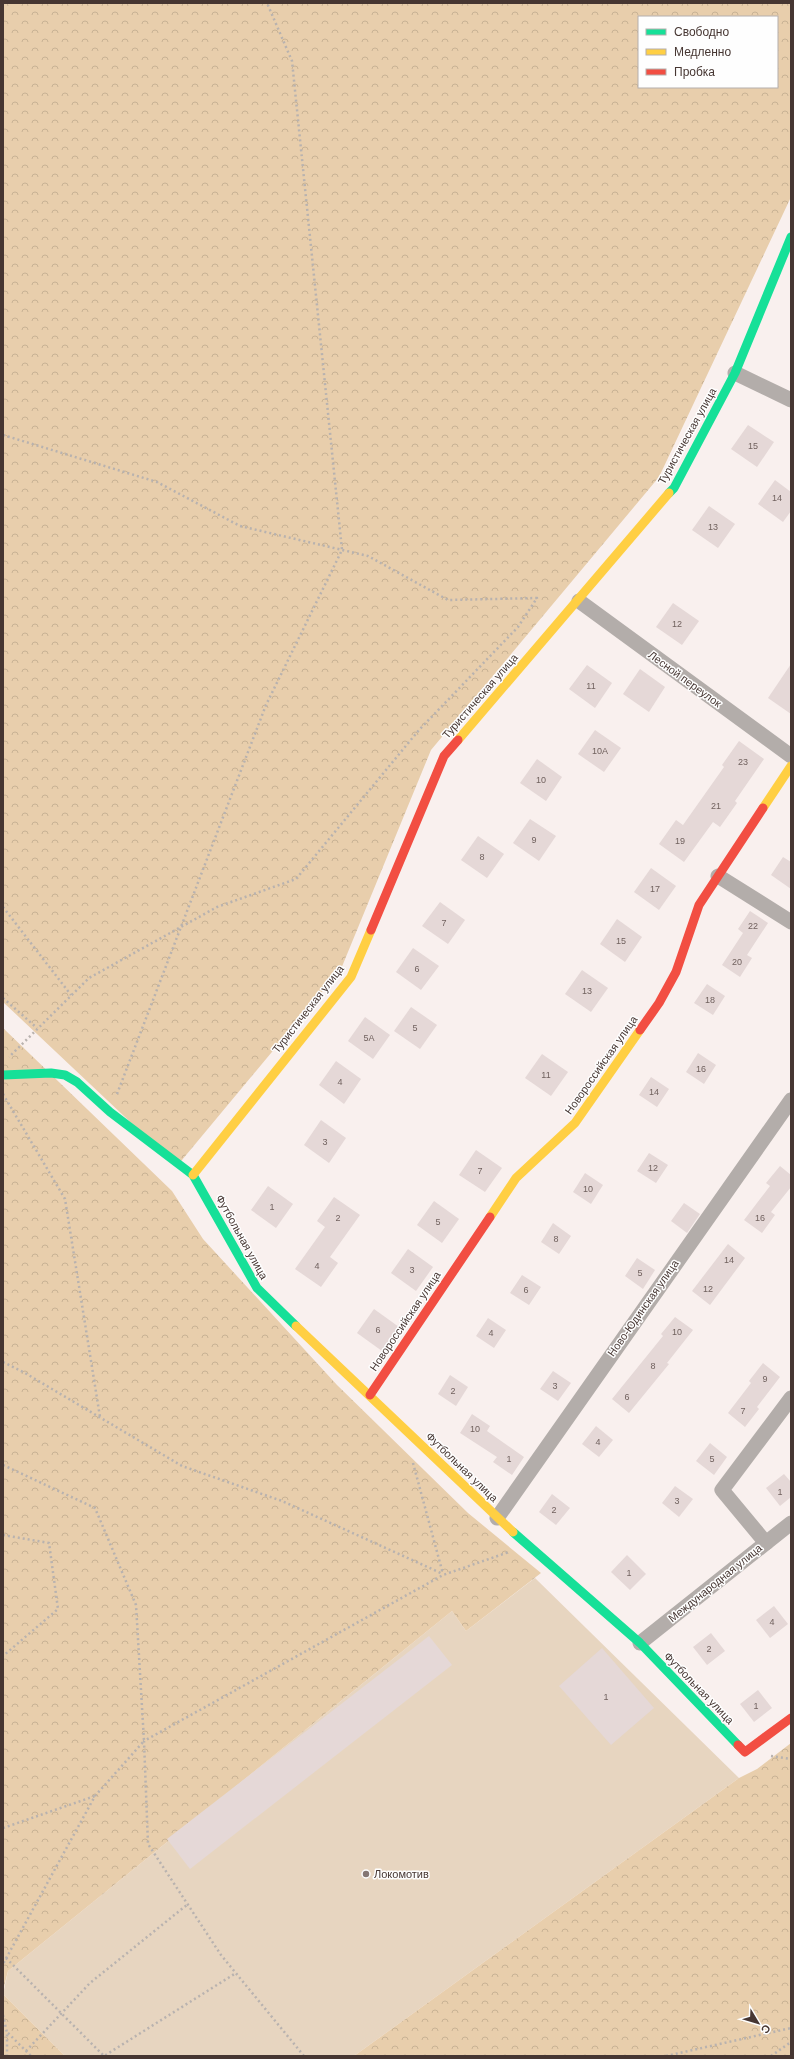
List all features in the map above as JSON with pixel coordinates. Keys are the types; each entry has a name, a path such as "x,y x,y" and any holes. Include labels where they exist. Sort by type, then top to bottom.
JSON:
{"street":[{"name":"Туристическая улица","path":"193,1175 351,976 444,756 579,601 674,488 735,373 791,237"},
{"path":"735,373 791,400"},
{"name":"Лесной переулок","path":"579,601 791,756"},
{"name":"Новороссийская улица","path":"370,1395 516,1178 575,1123 659,1003 676,972 699,905 791,766"},
{"path":"718,876 791,922"},
{"path":"3,1075 51,1073 64,1076 76,1082 110,1112 193,1175"},
{"name":"Ново-Юдинская улица","path":"497,1518 791,1100"},
{"name":"Футбольная улица","path":"193,1175 257,1288 497,1518 640,1644 745,1752 791,1718"},
{"path":"766,1543 722,1490 791,1398"},
{"name":"Международная улица","path":"640,1644 791,1522"}],"path":[{"path":"110,1112 266,705 342,550 292,61 267,3"},
{"path":"3,435 156,482 240,526 368,556 448,600 537,598 518,627 419,730 296,879 217,907 89,978 8,1058"},
{"path":"3,907 71,995"},
{"path":"3,998 37,1028"},
{"path":"3,1094 65,1198 100,1417"},
{"path":"3,1362 25,1373 182,1466 282,1502 443,1575"},
{"path":"410,1456 443,1575"},
{"path":"3,1465 95,1508 136,1605 148,1844 221,1955 304,2056"},
{"path":"3,1535 48,1543 58,1609 3,1656"},
{"path":"3,1964 95,1796 144,1741 443,1575 528,1545"},
{"path":"3,1828 95,1796"},
{"path":"26,2051 90,1983 188,1904"},
{"path":"6,1958 104,2056 236,1973"},
{"path":"3,2015 7,2032 7,2056"},
{"path":"666,2056 791,2028"},
{"path":"7,2032 31,2056"},
{"path":"771,2056 791,2042"}],"shaded area":[{"name":"Локомотив","path":"535,1578 739,1778 354,2056 65,2056 3,1994 8,1971 452,1611 466,1631"}],"green space":[{"path":"3,3 791,3 791,197 659,477 431,750 341,969 177,1166 3,1002"},
{"path":"3,1028 172,1191 203,1239 337,1385 468,1513 541,1573 466,1631 452,1611 8,1971 3,1991"},
{"path":"791,1743 791,2056 354,2056 739,1778 757,1769"},
{"path":"3,1994 65,2056 3,2056"}],"building":[{"path":"748,425 774,442 757,467 731,449"},
{"path":"775,480 791,492 791,511 783,522 758,504"},
{"path":"709,506 735,524 718,548 692,530"},
{"path":"673,603 699,621 682,645 656,627"},
{"path":"791,664 791,714 768,698"},
{"path":"587,665 612,683 595,708 569,689"},
{"path":"640,669 665,687 649,712 623,694"},
{"path":"595,730 621,748 604,772 578,754"},
{"path":"739,741 764,759 735,801 737,803 720,827 713,822 684,862 659,844 676,820 683,825 724,767 722,765"},
{"path":"537,759 562,777 546,801 520,783"},
{"path":"530,819 556,836 539,861 513,843"},
{"path":"478,836 504,854 487,878 461,860"},
{"path":"783,857 791,862 791,889 771,875"},
{"path":"651,868 676,886 659,910 634,892"},
{"path":"440,902 465,920 448,944 422,926"},
{"path":"750,911 768,923 747,955 752,958 740,977 722,965 743,933 738,929"},
{"path":"617,919 642,937 625,962 600,944"},
{"path":"413,948 439,966 421,990 396,972"},
{"path":"582,970 608,988 591,1012 565,994"},
{"path":"707,984 725,996 713,1015 694,1003"},
{"path":"411,1007 437,1025 420,1049 394,1031"},
{"path":"365,1017 390,1035 373,1059 348,1041"},
{"path":"698,1053 716,1065 704,1084 686,1072"},
{"path":"542,1054 568,1072 551,1096 525,1078"},
{"path":"336,1061 361,1079 344,1104 319,1085"},
{"path":"651,1077 669,1089 657,1107 639,1095"},
{"path":"321,1120 346,1138 329,1163 304,1145"},
{"path":"476,1150 502,1168 485,1192 459,1175"},
{"path":"649,1153 668,1165 656,1183 637,1171"},
{"path":"780,1166 791,1175 791,1187 771,1212 775,1215 762,1233 744,1220 770,1186 766,1183"},
{"path":"585,1173 603,1185 591,1204 573,1192"},
{"path":"268,1186 293,1204 276,1228 251,1210"},
{"path":"334,1197 360,1215 330,1257 338,1263 321,1287 295,1269 325,1227 317,1221"},
{"path":"434,1201 459,1219 442,1243 417,1225"},
{"path":"684,1203 700,1214 687,1233 671,1221"},
{"path":"553,1223 571,1236 559,1254 541,1242"},
{"path":"728,1244 745,1258 710,1305 692,1291"},
{"path":"408,1249 433,1267 416,1291 391,1273"},
{"path":"637,1258 655,1270 643,1289 625,1276"},
{"path":"522,1275 541,1287 529,1305 510,1293"},
{"path":"374,1309 399,1327 382,1351 357,1333"},
{"path":"675,1317 693,1330 667,1363 669,1364 629,1413 612,1399 663,1336 661,1334"},
{"path":"488,1318 506,1330 494,1348 476,1336"},
{"path":"763,1363 780,1377 757,1407 759,1409 745,1427 728,1413 751,1383 749,1381"},
{"path":"553,1371 571,1383 558,1401 540,1389"},
{"path":"450,1375 468,1387 456,1406 438,1394"},
{"path":"472,1414 490,1426 487,1431 524,1457 512,1475 493,1462 497,1457 460,1433"},
{"path":"596,1426 613,1440 599,1457 582,1444"},
{"path":"710,1443 727,1457 714,1475 696,1461"},
{"path":"784,1474 791,1482 791,1497 780,1506 766,1488"},
{"path":"675,1486 693,1499 679,1517 662,1503"},
{"path":"552,1494 570,1508 556,1525 539,1512"},
{"path":"627,1555 646,1574 630,1590 611,1572"},
{"path":"774,1606 788,1624 770,1638 756,1620"},
{"path":"711,1633 725,1651 707,1665 693,1647"},
{"path":"429,1636 452,1665 190,1869 167,1839"},
{"path":"602,1648 654,1708 611,1745 559,1686"},
{"path":"758,1690 772,1708 754,1722 740,1704"}],"traffic: fast":[{"path":"669,493 674,488 735,373 791,237"},
{"path":"3,1075 51,1073 65,1075 77,1082 110,1112 193,1175 257,1288 296,1326"},
{"path":"513,1532 640,1643 738,1745"}],"traffic: slow":[{"path":"458,740 669,493"},
{"path":"763,808 791,766"},
{"path":"193,1175 351,977 371,930"},
{"path":"490,1217 516,1178 575,1123 640,1030"},
{"path":"296,1326 513,1532"}],"traffic: jam":[{"path":"371,930 444,756 458,740"},
{"path":"640,1030 659,1003 676,972 699,905 763,808"},
{"path":"370,1395 490,1217"},
{"path":"738,1745 745,1752 791,1718"}],"place":[{"name":"Локомотив","path":"366,1874"}]}
